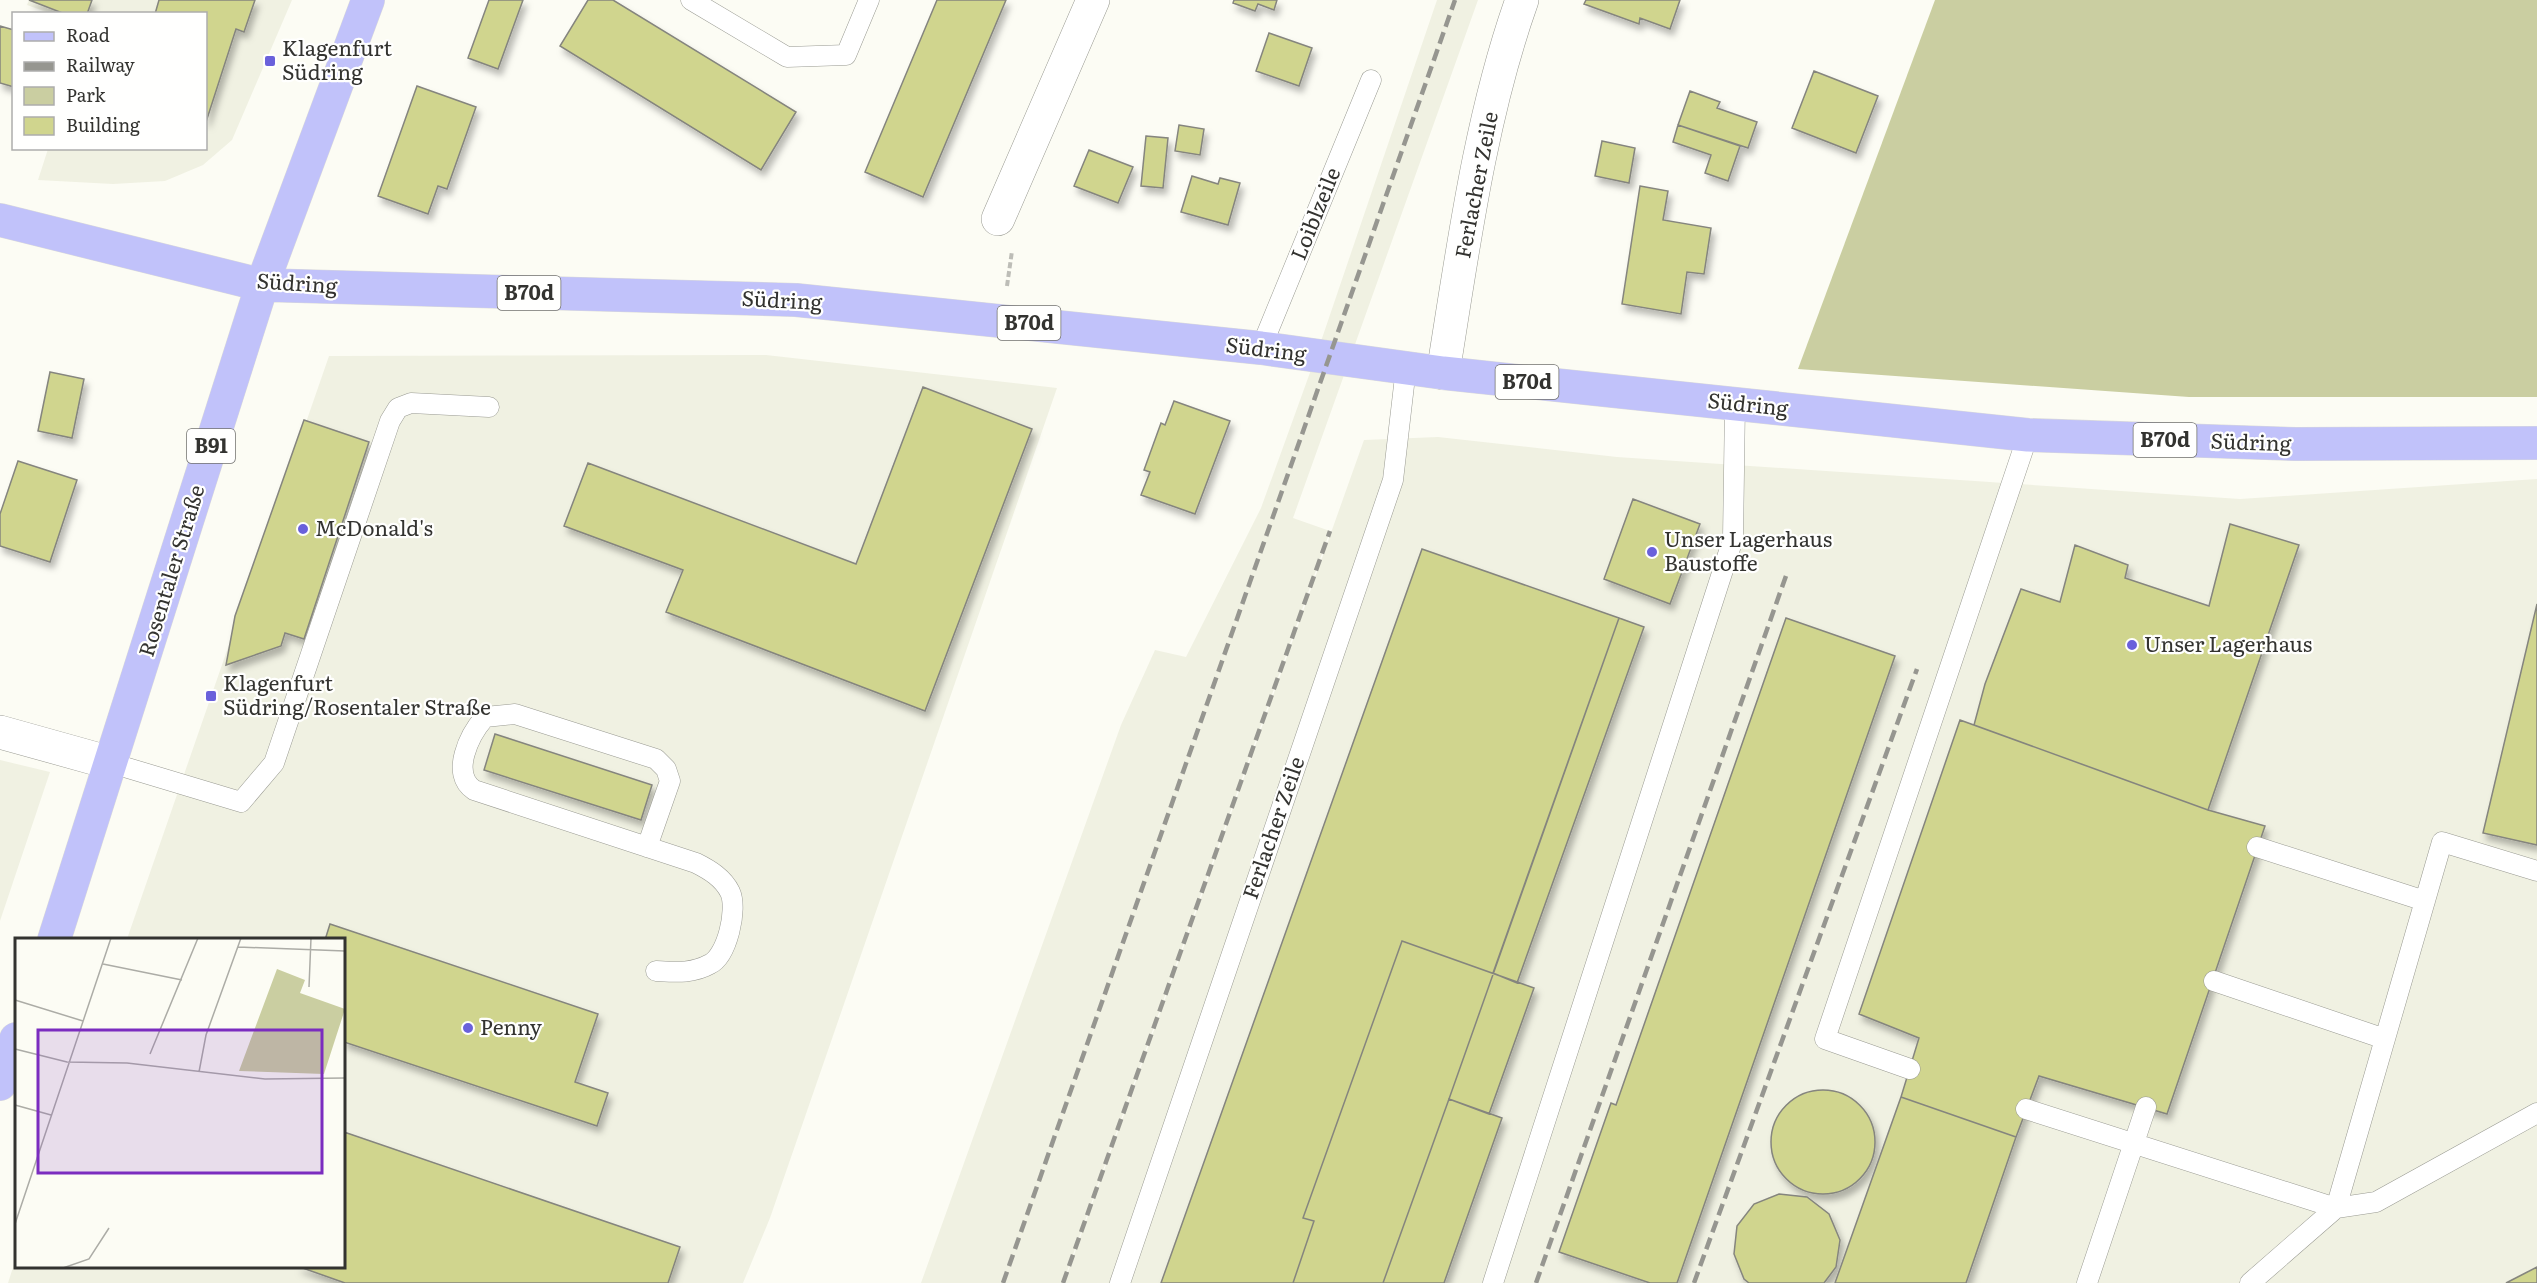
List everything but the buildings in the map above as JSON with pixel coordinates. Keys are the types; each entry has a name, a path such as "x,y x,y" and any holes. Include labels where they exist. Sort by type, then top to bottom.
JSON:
{"main road":[{"name":"Rosentaler Straße","path":"54,938 261,285 368,0"},
{"name":"Südring","path":"0,220 261,285 796,300 1261,348 1443,373 2028,435 2296,444 2537,443"},
{"path":"0,1084 15,1042"}],"street":[{"path":"998,219 1093,0"},
{"name":"Ferlacher Zeile","path":"1443,373 1465,236 1505,49 1522,0"},
{"path":"0,732 111,763"}],"lane":[{"path":"692,0 787,57 846,55 869,0"},
{"name":"Loiblzeile","path":"1261,348 1371,80"},
{"name":"Ferlacher Zeile","path":"1120,1283 1392,480 1406,368"},
{"path":"111,763 241,802 274,763 390,421 398,408 411,403 489,407"},
{"path":"1493,1283 1733,539 1736,404"},
{"path":"1910,1068 1826,1039 2028,435"},
{"path":"647,847 670,781 666,769 656,759 515,714 484,717 476,726 462,763 461,773 464,784 474,790 647,847 711,871 724,882 732,895 733,916 726,943 712,963 686,973 656,971"},
{"path":"2250,1283 2336,1208 2442,842 2537,871"},
{"path":"2258,847 2425,901"},
{"path":"2214,981 2385,1039"},
{"path":"2087,1283 2146,1107"},
{"path":"2026,1109 2336,1208 2376,1202 2537,1113"}],"path":[{"path":"998,219 1016,224 1002,320"}],"shaded area":[{"path":"29,0 292,0 232,140 203,165 165,181 113,184 38,180 48,150 207,150 207,12 46,12 27,5"},
{"path":"1437,0 1478,0 1293,518 1330,531 1063,1283 921,1283 1121,725 1155,650 1186,657 1261,508 1316,356"},
{"path":"766,355 1057,388 770,1218 743,1283 8,1283 15,1261 15,1268 345,1268 345,938 127,938 329,356"},
{"path":"1438,437 1617,457 2240,499 2537,479 2537,1283 1064,1283 1364,440"},
{"path":"0,760 50,772 0,921"}],"green space":[{"path":"1935,0 2537,0 2537,397 2189,397 1798,369"}],"railway":[{"path":"1003,1283 1455,0"},
{"path":"1063,1283 1330,531"},
{"path":"1536,1283 1787,573"},
{"path":"1694,1283 1917,669"}],"place":[{"name":"Klagenfurt Südring","path":"270,61"},
{"name":"McDonald's","path":"303,529"},
{"name":"Unser Lagerhaus Baustoffe","path":"1652,552"},
{"name":"Unser Lagerhaus","path":"2132,645"},
{"name":"Klagenfurt Südring/Rosentaler Straße","path":"211,696"},
{"name":"Penny","path":"468,1028"}]}
